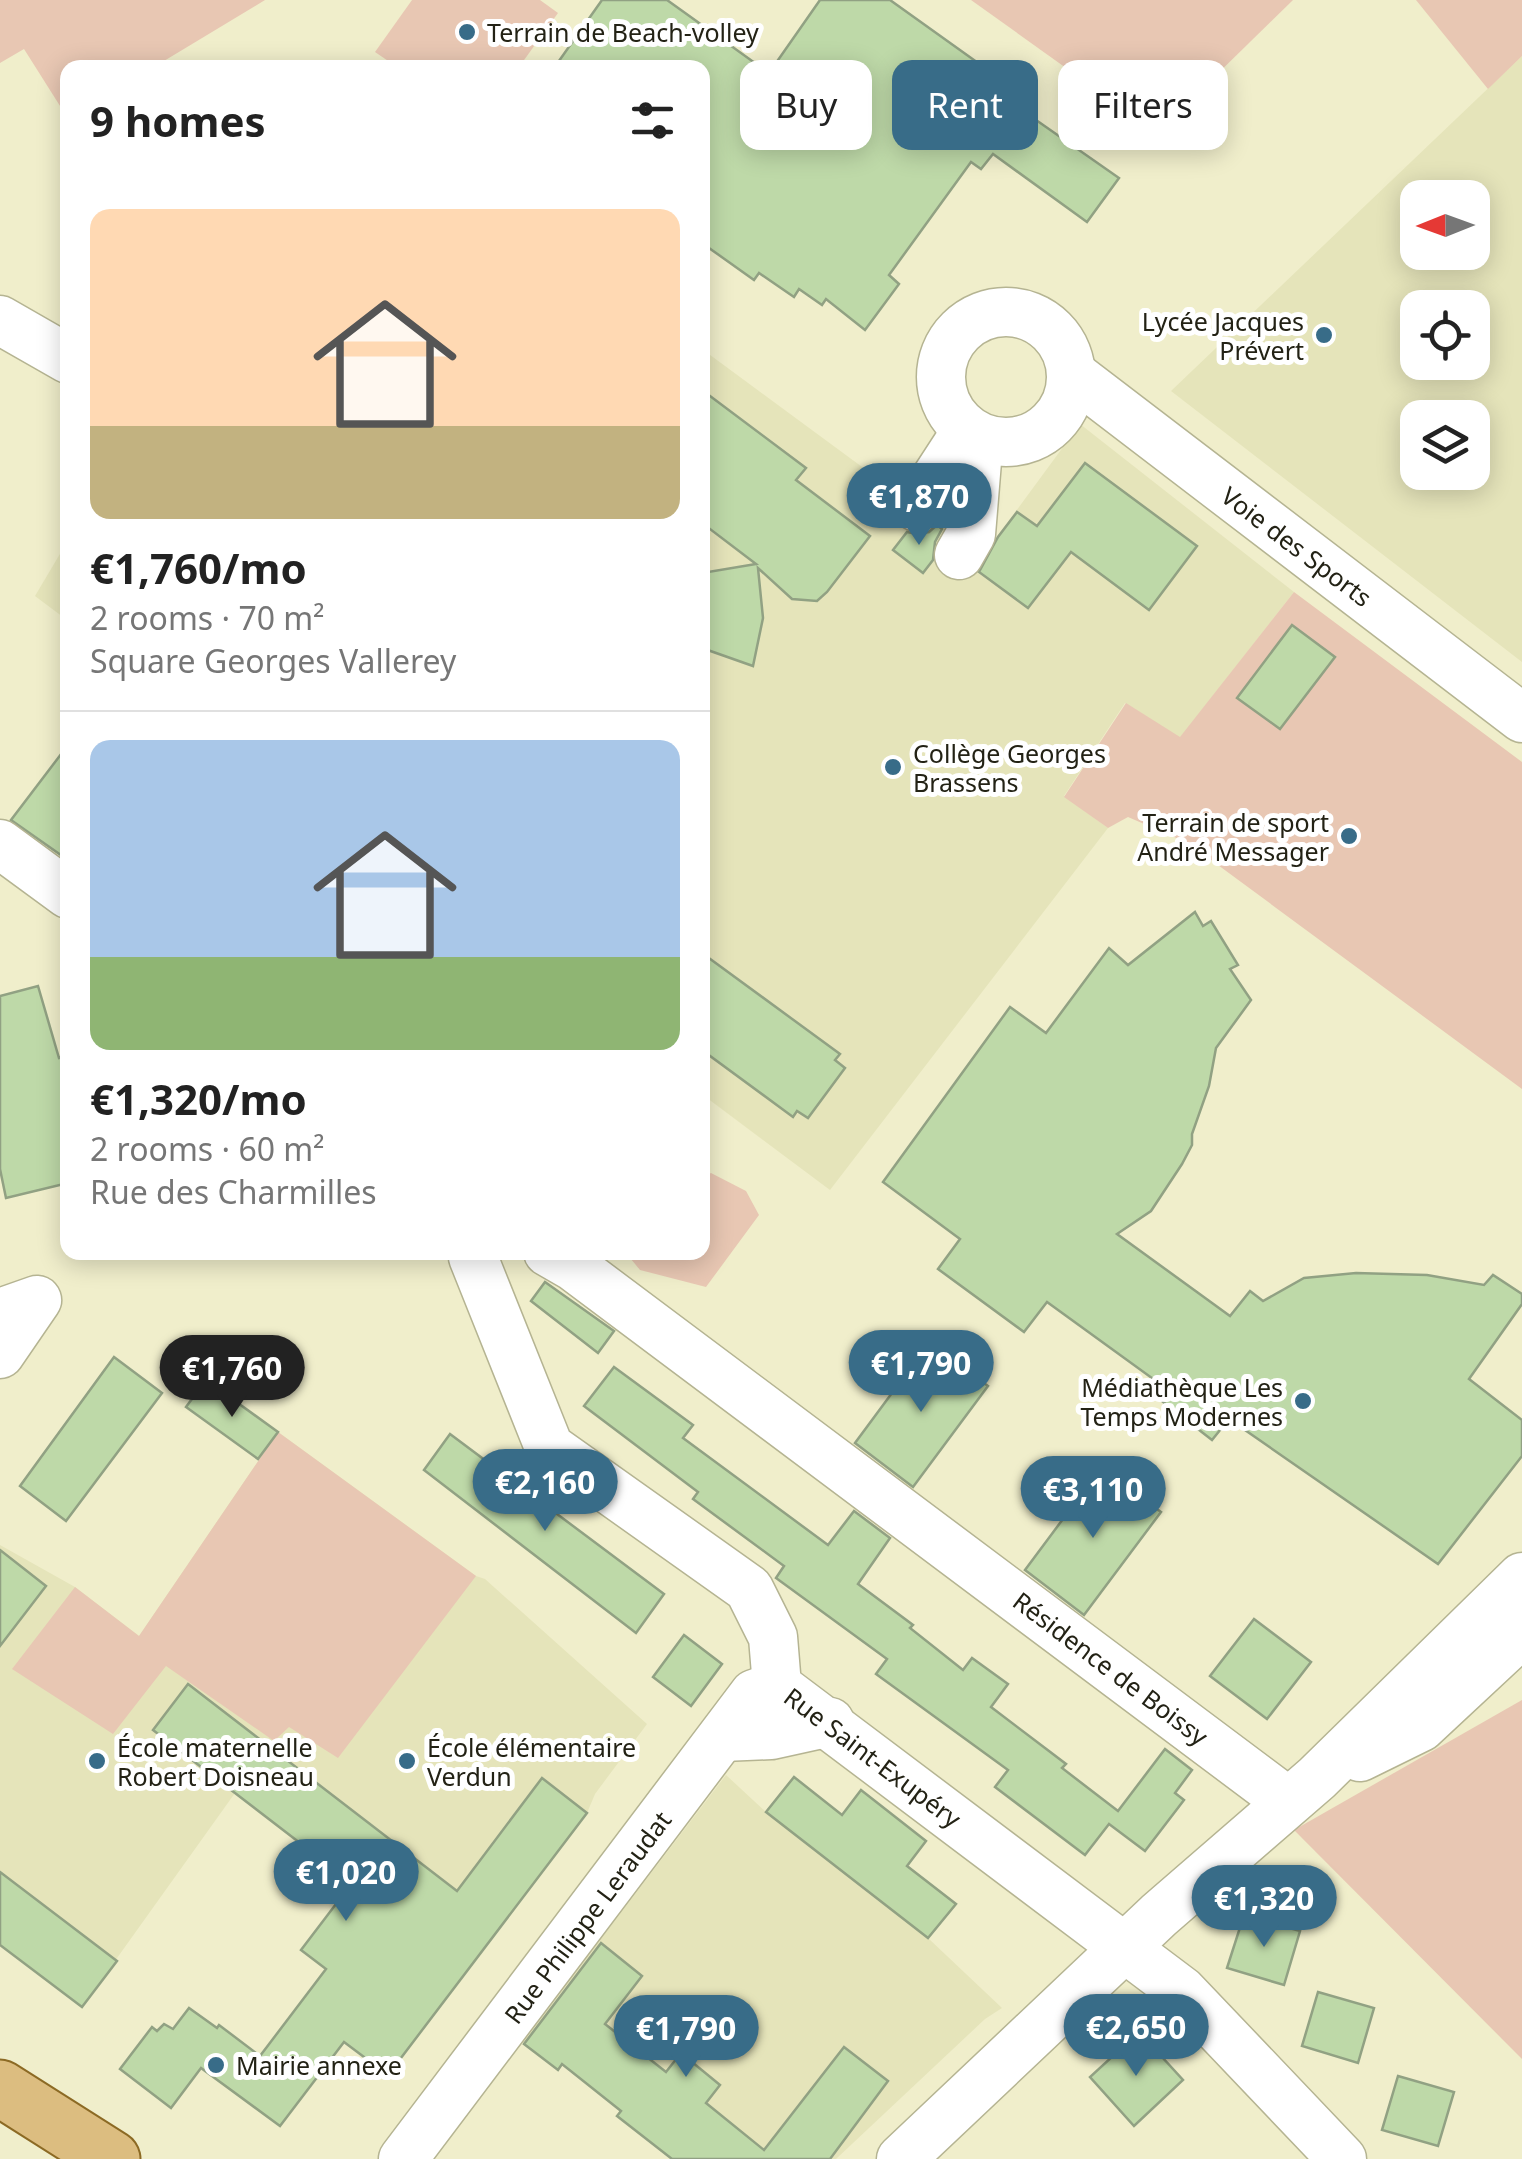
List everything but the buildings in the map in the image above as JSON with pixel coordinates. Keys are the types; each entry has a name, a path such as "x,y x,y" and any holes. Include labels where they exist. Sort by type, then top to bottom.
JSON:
{"main road":[{"path":"6,2104 76,2159"},
{"path":"6,2104 112,2159"}],"street":[{"path":"1017,311 1042,321 1063,344 1072,374 1067,400 1053,423 1031,438 1005,443 973,434 956,421 943,397 940,370 948,344 966,324 990,312 1017,311"},
{"path":"0,320 60,372"},
{"name":"Voie des Sports","path":"1072,374 1522,718"},
{"path":"916,507 973,434"},
{"path":"958,555 971,534 973,434"},
{"path":"0,844 60,888"},
{"name":"Rue Saint-Exupéry","path":"474,1260 549,1448 749,1589 773,1637 778,1686 1182,1991 1342,2159"},
{"name":"Résidence de Boissy","path":"562,1260 948,1545 1302,1790"},
{"path":"0,1313 37,1300 0,1354"},
{"path":"901,2159 1096,1972 1302,1790 1522,1577"},
{"path":"1302,1790 1421,1727 1522,1632"},
{"name":"Rue Philippe Leraudat","path":"403,2159 754,1694 778,1686"},
{"path":"722,1736 771,1735 830,1722"}],"shaded area":[{"path":"0,0 265,0 166,60 60,60 60,106 24,49 0,63"},
{"name":"Terrain de Beach-volley","path":"412,0 540,0 558,13 524,60 387,60 375,52"},
{"path":"971,0 1293,0 1228,64 1228,60 1058,62"},
{"path":"1416,0 1522,0 1522,56 1488,89"},
{"name":"Lycée Jacques Prévert","path":"1522,56 1522,662 1171,391"},
{"name":"Collège Georges Brassens","path":"710,355 983,556 1080,424 1294,592 1180,738 1125,703 1064,796 1108,828 830,1190 710,1100"},
{"path":"60,554 60,615 35,596"},
{"name":"Terrain de sport André Messager","path":"1294,592 1522,762 1522,1089 1188,843 1128,817 1108,828 1064,797 1126,703 1180,737"},
{"path":"710,1174 746,1191 759,1215 706,1287 640,1270 632,1260 710,1260"},
{"name":"École élémentaire Verdun","path":"278,1432 485,1579 647,1724 595,1794 587,1813 388,2075 298,2006 326,1969 301,1950 352,1883 235,1793 82,2007 0,1945 0,1545 75,1587 139,1636"},
{"path":"278,1432 476,1576 338,1758 289,1727 274,1741 166,1666 113,1734 12,1669 75,1587 139,1636"},
{"path":"1522,1700 1522,2059 1294,1830"},
{"path":"726,1775 766,1812 928,1938 1002,2008 985,2019 836,2159 672,2159 617,2116 620,2111 562,2065 558,2071 522,2042"}],"place":[{"name":"Terrain de Beach-volley","path":"467,32"},
{"name":"Lycée Jacques Prévert","path":"1324,335"},
{"name":"Collège Georges Brassens","path":"893,767"},
{"name":"Terrain de sport André Messager","path":"1349,836"},
{"name":"Médiathèque Les Temps Modernes","path":"1303,1401"},
{"name":"École maternelle Robert Doisneau","path":"97,1761"},
{"name":"École élémentaire Verdun","path":"407,1761"},
{"name":"Mairie annexe","path":"216,2065"}]}
